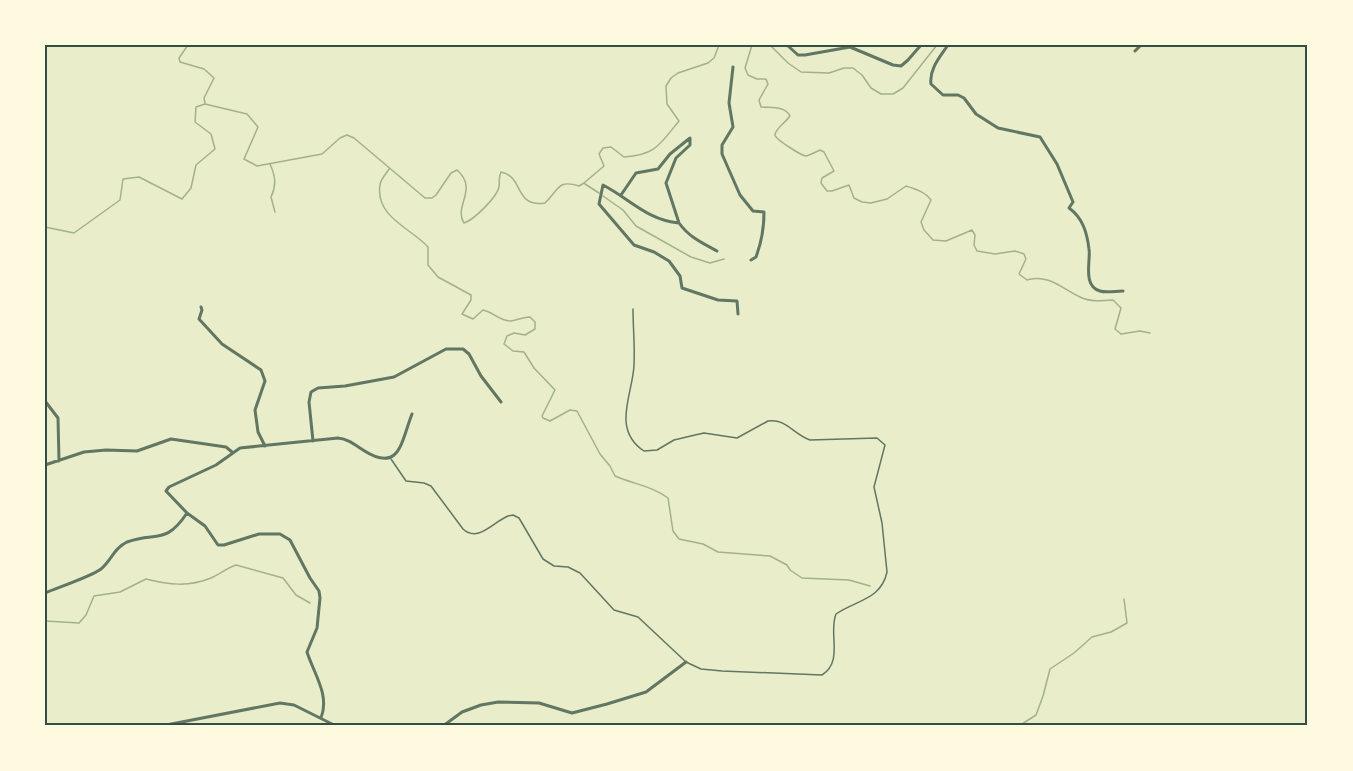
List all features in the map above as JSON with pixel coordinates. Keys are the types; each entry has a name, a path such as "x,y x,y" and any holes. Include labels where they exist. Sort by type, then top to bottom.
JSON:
{"street":[{"path":"787,45 798,55 850,48 901,66 921,45"},
{"path":"948,45 933,67 930,76 935,90 943,95 958,95 964,98 976,114 998,128 1040,136 1058,164 1072,202 1069,208 1077,213 1084,227 1090,250 1088,269 1091,282 1100,291 1123,291"},
{"path":"1135,51 1142,45"},
{"path":"733,67 729,103 732,127 723,141 722,154 740,195 753,211 764,212 761,242 756,257 751,260"},
{"path":"621,195 636,174 658,169 670,154 690,138 690,146 676,158 666,183 679,223 689,235 717,251"},
{"path":"679,223 651,217 603,185 599,204 634,245 654,252 669,261 680,276 682,288 718,300 737,301 738,314"},
{"path":"201,307 199,319 222,344 261,370 265,381 255,410 258,432 265,446"},
{"path":"313,441 309,402 311,392 318,388 345,386 394,377 446,349 463,349 469,354 481,376 501,402"},
{"path":"45,401 58,418 59,461"},
{"path":"321,718 324,711 322,692 308,652 317,628 319,591 290,540 280,534 259,534 218,545 205,526 187,513 166,491 169,487 216,465 240,448 338,438 347,439 374,456 391,458 398,453 412,414"},
{"path":"45,465 84,452 106,450 137,452 171,439 226,447 232,452"},
{"path":"45,593 101,568 118,548 128,542 165,535 178,527 187,513"},
{"path":"443,726 462,712 498,702 539,703 572,713 607,704 646,692 686,662"},
{"path":"161,726 280,703 294,705 336,726"}],"lane":[{"path":"391,458 406,481 431,486 469,535 477,535 508,516 513,515 519,518 543,559 554,566 568,567 580,573 614,610 638,617 686,662 701,669 757,674 822,675 829,669 834,648 833,624 836,614 876,593 886,578 882,523 874,487 885,445 877,438 810,440 803,438 782,422 774,420 737,438 704,433 674,440 657,450 644,451 633,440 627,426 625,411 634,365 633,309"}],"waterway":[{"path":"188,45 179,58 180,62 204,69 214,78 204,98 205,103"},
{"path":"45,227 74,233 120,200 123,179 139,177 182,199 191,188 196,165 215,149 211,134 195,122 196,107 205,104 247,114 258,127 244,159 257,166 322,154 340,138 347,135 354,138 425,198 432,198 436,195 451,173 457,170 466,184 461,211 464,223 490,202 499,187 501,172 513,179 528,201 545,203 562,185 579,186 604,166 599,154 603,148 611,147 624,157 643,154 656,147 679,121 667,104 666,86 678,73 708,63 714,58 719,45"},
{"path":"752,45 745,68 748,75 757,79 766,79 768,84 759,100 761,107 782,109 790,116 777,130 776,137 806,156 820,150 824,152 834,171 822,178 821,183 827,191 849,185 854,198 871,203 887,199 906,186 917,190 931,200 921,222 924,230 933,240 946,241 972,230 977,251 995,254 1015,251 1024,254 1026,259 1019,274 1027,280 1048,280 1088,300 1113,300 1121,308 1115,329 1121,334 1140,331 1150,333"},
{"path":"770,45 801,72 829,73 844,68 853,68 862,75 871,88 881,94 893,94 903,88 937,45"},
{"path":"270,164 275,180 271,197 275,212"},
{"path":"389,169 380,183 383,206 396,221 428,247 428,265 438,277 471,295 471,300 462,314 473,319 483,310 507,321 530,317 535,322 535,329 525,335 514,333 507,336 504,344 513,351 524,352 534,368 555,390 543,418 550,421 570,410 577,411 600,454 615,476 649,488 668,498 673,531 679,539 703,544 718,552 770,556 787,565 790,570 802,578 849,580 870,586"},
{"path":"585,184 599,193"},
{"path":"603,196 623,210 636,226 691,257 710,263 724,259"},
{"path":"45,621 79,623 86,615 94,596 120,592 146,579 171,584 195,583 211,578 236,565 283,578 296,595 310,603"},
{"path":"1019,726 1036,715 1050,669 1074,653 1092,637 1111,632 1127,623 1124,599"}]}
